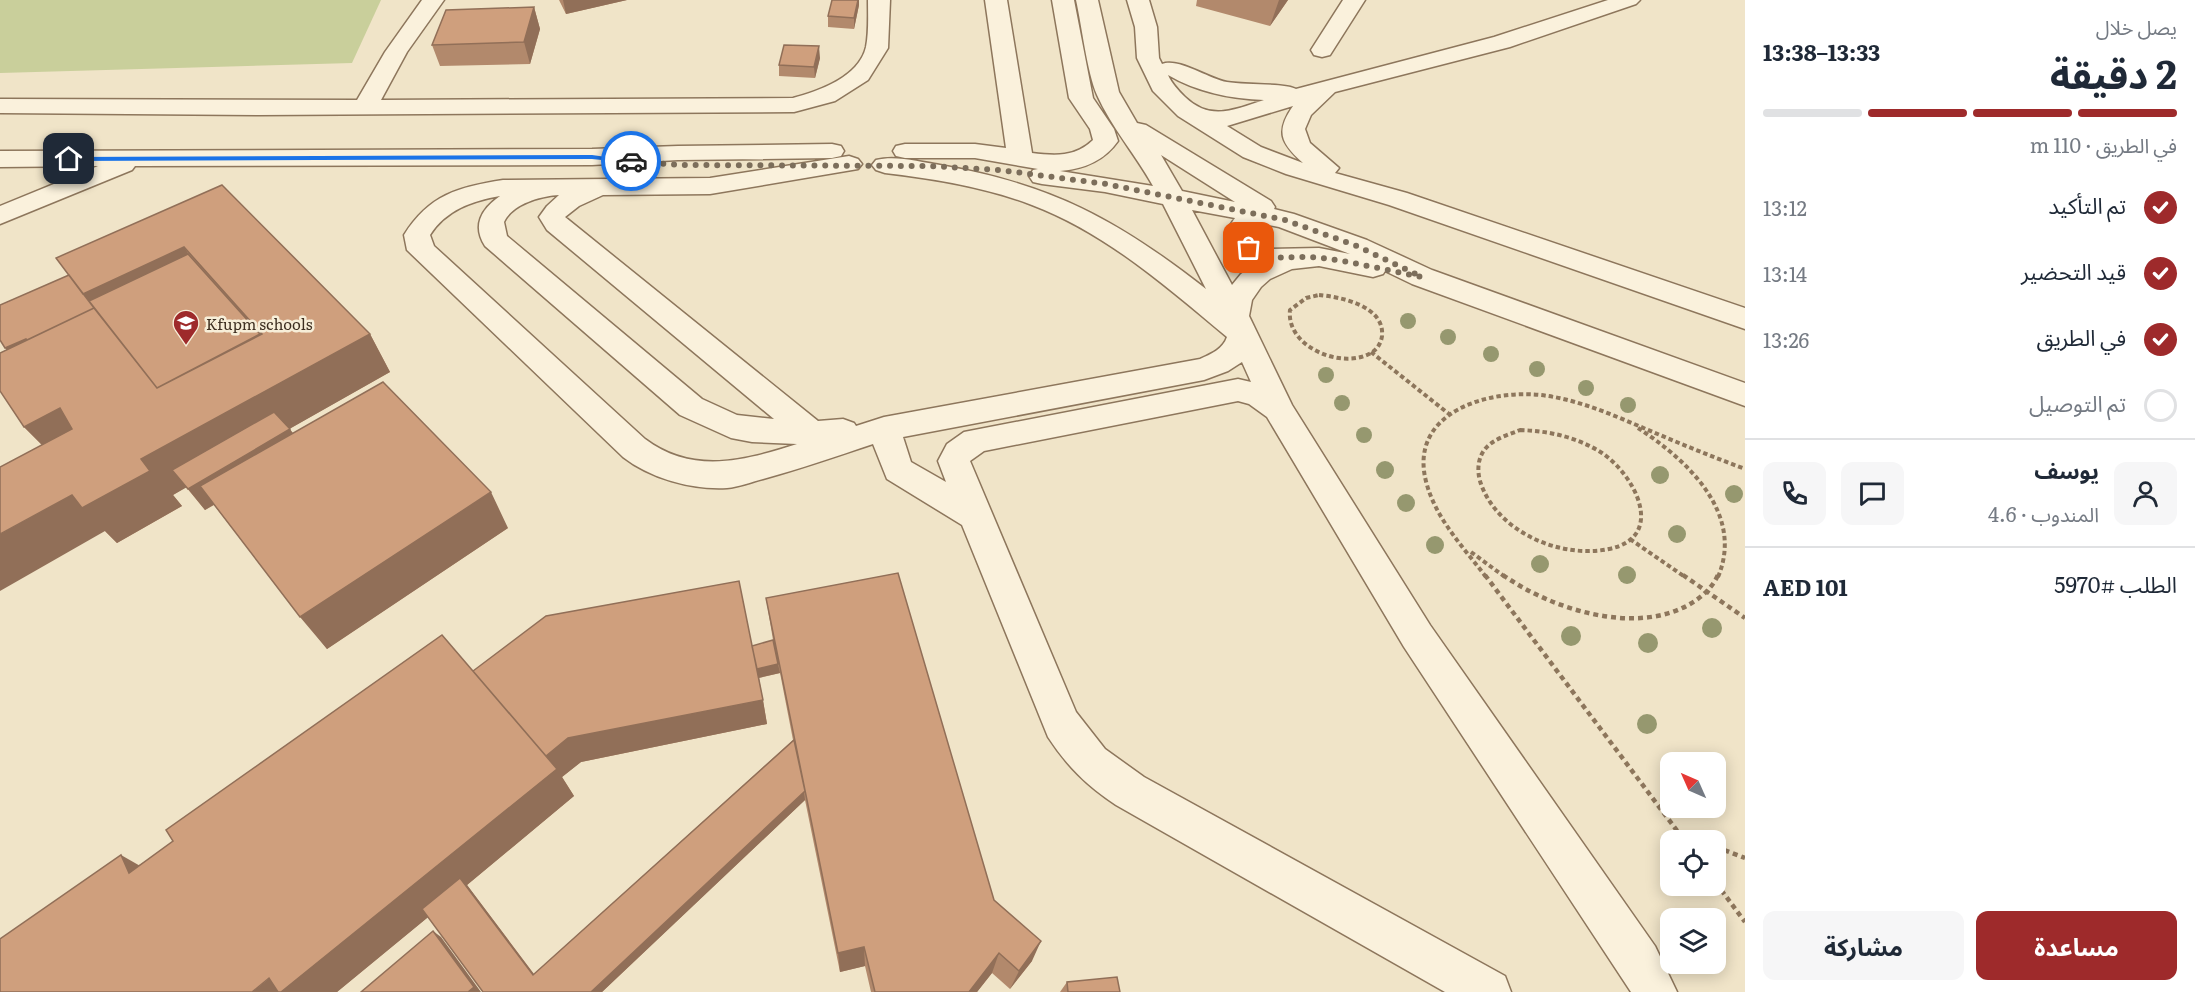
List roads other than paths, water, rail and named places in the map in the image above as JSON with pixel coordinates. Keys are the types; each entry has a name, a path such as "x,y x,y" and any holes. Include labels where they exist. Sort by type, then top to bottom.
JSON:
{"street":[{"path":"365,107 396,52 433,0"},
{"path":"0,105 365,107 794,105 827,96 860,75 877,48 879,0"},
{"path":"996,0 1020,158"},
{"path":"0,159 592,157 678,153 940,150 975,151 1053,163 1071,162 1099,152 1106,141 1105,132 1086,110 1081,98 1063,0"},
{"path":"1087,0 1107,92 1116,111 1143,135 1271,217"},
{"path":"1138,0 1146,27 1148,58 1161,86 1186,111 1232,141 1263,157 1295,169 1398,199 1745,319"},
{"path":"1322,50 1354,0"},
{"path":"1186,111 1216,120 1232,118 1329,86 1502,42 1629,0"},
{"path":"1146,27 1172,68 1232,118 1287,151 1398,199"},
{"path":"1172,68 1199,81 1248,92 1296,91 1329,86"},
{"path":"1326,168 1300,148 1293,131 1300,111 1329,86"},
{"path":"1124,119 1173,198 1239,326 1278,409 1417,636 1639,962 1655,992"},
{"path":"592,157 679,165 849,164 1000,170 1106,184 1271,217 1357,246 1422,277 1745,395"},
{"path":"0,216 139,158"},
{"path":"849,164 710,186 503,188 479,191 446,204 425,220 417,235 421,250 634,448 651,461 701,474 728,475 783,461 884,429 1204,369 1232,356 1240,345 1238,299 1248,283 1262,272 1299,258"},
{"path":"885,165 946,173 990,182 1063,208 1136,249 1239,326"},
{"path":"610,187 558,207 552,217 556,224 812,433"},
{"path":"547,188 522,195 496,212 491,220 489,231 495,240 692,407 731,426 752,430 812,433 884,429"},
{"path":"1271,217 1248,219 1241,225 1239,232 1242,241 1258,255 1272,259 1319,257 1422,277"},
{"path":"1278,409 1259,396 1238,390 975,441 958,453 954,461 1062,724 1079,752 1100,773 1489,992"},
{"path":"884,429 898,470 975,516"}],"place":[{"name":"Kfupm schools","path":"186,346"}]}
